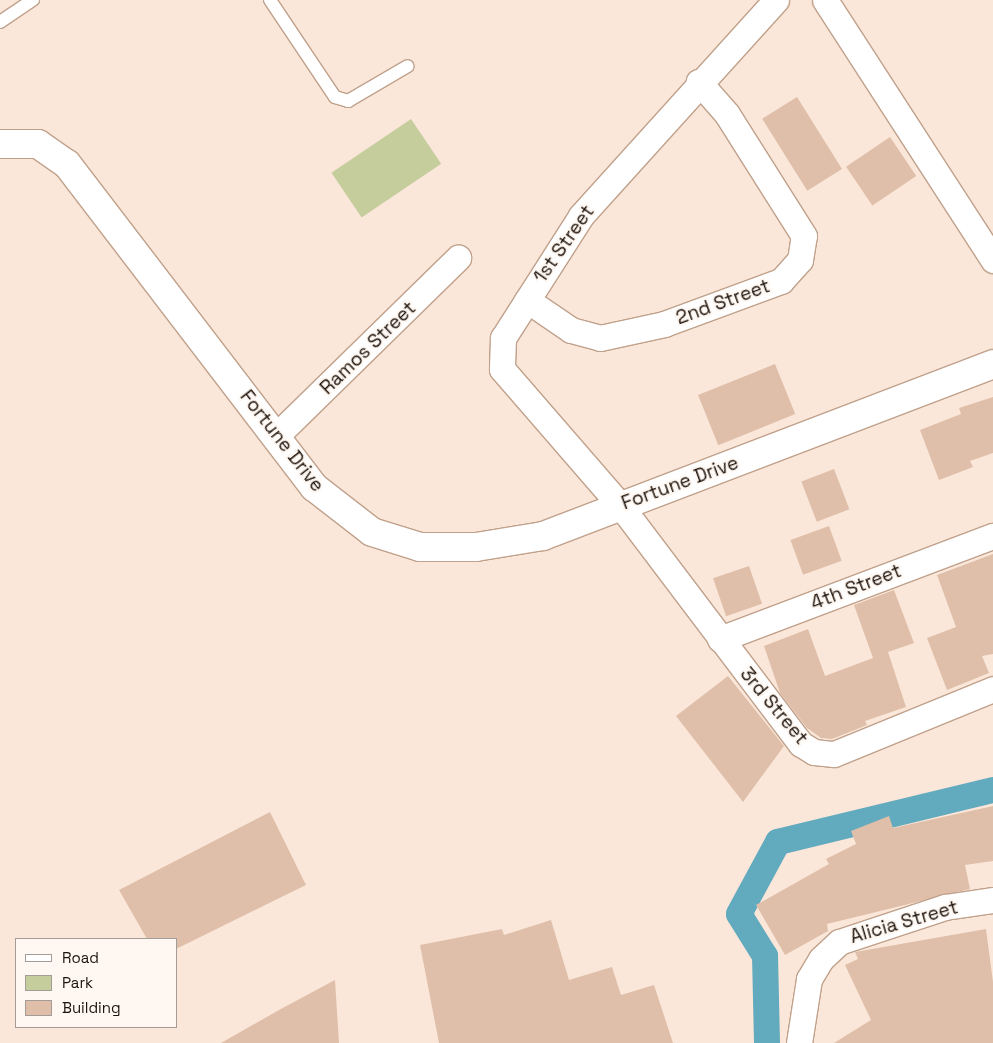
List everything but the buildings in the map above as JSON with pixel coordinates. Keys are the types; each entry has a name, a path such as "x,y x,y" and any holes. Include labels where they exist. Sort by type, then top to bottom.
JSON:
{"street":[{"name":"1st Street","path":"620,505 502,369 503,338 581,216 699,82 776,0"},
{"path":"825,0 993,260"},
{"name":"2nd Street","path":"526,300 571,330 600,338 664,324 782,280 800,260 804,236 727,114 699,82"},
{"name":"Fortune Drive","path":"0,144 38,144 52,151 75,173 314,488 365,526 420,547 476,547 543,536 993,364"},
{"name":"Ramos Street","path":"276,436 458,258"},
{"name":"3rd Street","path":"620,505 801,744 814,752 834,754 993,689"},
{"name":"4th Street","path":"720,639 993,536"},
{"name":"Alicia Street","path":"799,1043 809,979 821,959 839,942 945,907 993,900"}],"lane":[{"path":"0,22 33,0"},
{"path":"270,0 334,97 348,100 408,66"}],"green space":[{"path":"411,119 441,164 362,217 331,173"}],"waterway":[{"path":"767,1043 765,956 739,914 778,842 993,790"}]}
